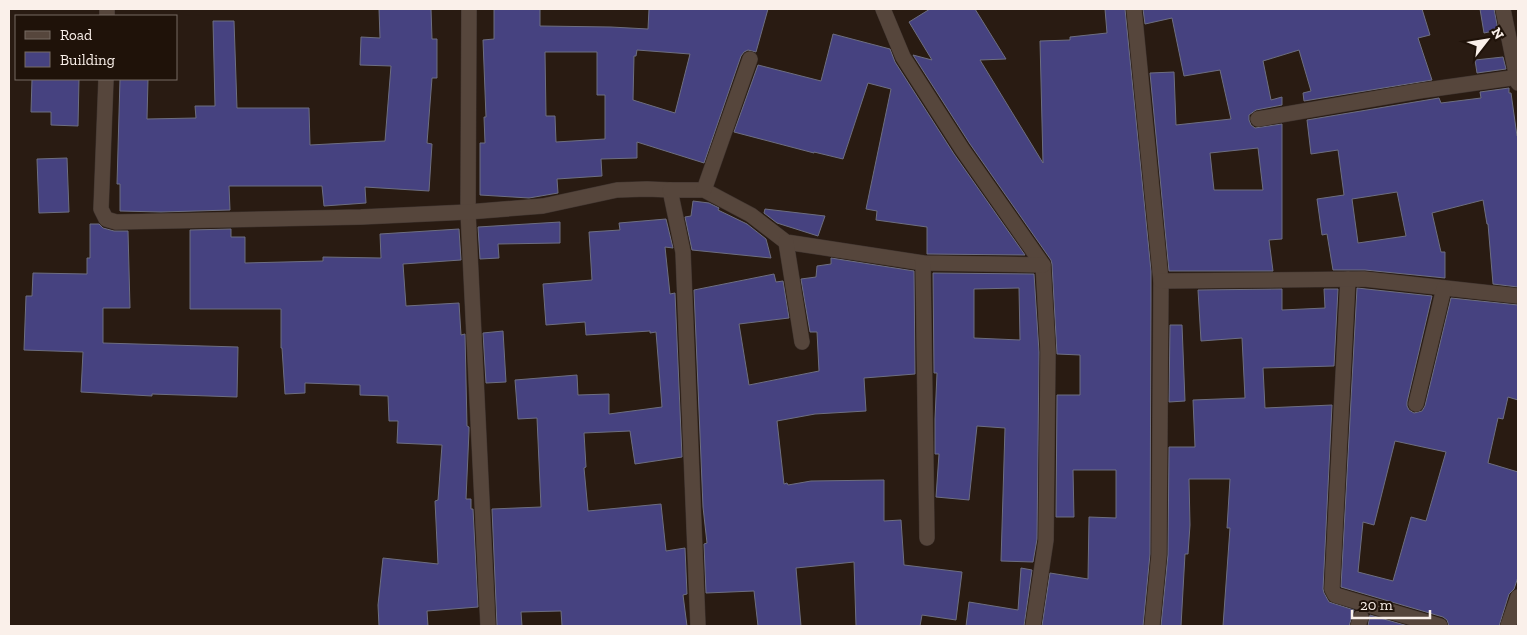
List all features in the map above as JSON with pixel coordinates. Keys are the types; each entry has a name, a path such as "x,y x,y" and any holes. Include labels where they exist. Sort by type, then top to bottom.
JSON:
{"street":[{"path":"469,9 468,212 488,626"},
{"path":"883,9 903,57 962,149 1042,265 1048,352 1046,540 1034,626"},
{"path":"1134,9 1161,281 1159,555 1152,626"},
{"path":"1258,120 1409,93 1518,80 1503,9"},
{"path":"704,190 750,59"},
{"path":"106,80 101,209 106,219 116,222 362,217 468,212 543,206 617,190 704,190 751,216 786,242 923,263 1042,265"},
{"path":"670,190 683,252 698,626"},
{"path":"786,242 802,342"},
{"path":"923,263 927,538"},
{"path":"1348,279 1332,589 1335,595 1440,626"},
{"path":"1161,281 1364,279 1518,296"},
{"path":"1416,404 1444,288"},
{"path":"1508,626 1518,598"}],"building":[{"path":"379,9 431,9 432,39 437,39 437,78 432,78 427,143 432,144 429,191 365,187 366,203 324,206 322,186 229,186 230,210 120,211 120,184 117,184 120,80 148,80 147,119 196,118 195,106 215,106 213,21 234,21 237,108 309,108 310,145 385,141 391,66 360,65 361,37 380,38"},
{"path":"494,9 540,9 540,26 648,29 649,9 768,9 756,52 748,50 741,56 704,163 637,142 637,158 601,159 602,176 557,179 558,193 529,198 480,195 480,143 485,143 484,117 486,117 483,40 494,39","holes":["637,50 690,54 675,113 633,100 634,56 636,56","545,52 597,52 597,95 605,95 605,139 556,142 555,116 546,116"]},
{"path":"930,9 975,9 1006,59 980,60 1043,163 1040,41 1070,40 1070,37 1107,33 1105,9 1125,9 1151,271 1150,554 1143,626 1042,626 1050,573 1088,579 1089,517 1116,518 1116,470 1073,470 1074,517 1056,517 1057,395 1080,395 1080,355 1057,354 1051,260 970,144 913,55 932,60 909,22"},
{"path":"1143,9 1422,9 1430,35 1418,38 1432,80 1304,101 1303,93 1311,91 1299,50 1263,61 1271,100 1282,97 1282,105 1256,110 1249,115 1251,125 1255,128 1282,124 1282,239 1269,240 1273,271 1169,271 1150,73 1174,72 1176,125 1231,119 1220,70 1184,76 1172,18 1145,24","holes":["1258,148 1263,190 1214,190 1210,153"]},
{"path":"1480,9 1494,9 1498,30 1484,33"},
{"path":"833,34 890,49 895,62 954,154 1025,255 927,254 927,227 876,220 877,211 866,209 891,89 868,83 843,159 734,132 758,65 821,81"},
{"path":"1503,57 1506,69 1477,73 1475,60"},
{"path":"32,80 79,80 78,126 51,125 51,112 31,112"},
{"path":"1509,88 1509,93 1511,93 1518,136 1518,287 1493,284 1488,224 1483,200 1432,213 1441,252 1445,252 1445,278 1365,270 1333,270 1327,234 1322,235 1317,199 1344,195 1338,150 1311,154 1307,120 1439,98 1441,103 1481,98 1480,92","holes":["1397,192 1406,236 1358,243 1352,199"]},
{"path":"67,158 69,212 39,213 37,159"},
{"path":"693,201 709,203 719,208 718,210 747,224 766,239 771,258 692,250 685,217 691,216"},
{"path":"765,209 825,216 818,236 777,223 764,213"},
{"path":"666,219 673,248 665,247 670,294 675,293 682,457 635,464 630,431 584,433 586,467 584,468 588,511 661,504 666,551 685,548 687,594 683,595 687,626 562,626 561,611 521,612 522,626 497,626 492,509 541,507 537,418 518,419 515,380 577,375 578,395 609,394 609,414 662,407 656,332 586,335 585,322 546,325 543,284 592,280 589,232 620,230 619,223"},
{"path":"560,222 560,243 498,244 499,258 480,259 478,227"},
{"path":"90,224 99,224 103,228 114,231 128,231 130,308 103,308 103,343 238,347 237,397 152,394 152,396 81,392 83,352 24,350 26,296 32,296 33,273 87,274 87,258 90,258"},
{"path":"231,229 231,237 245,237 245,263 323,261 323,257 381,258 380,234 459,229 461,260 403,264 406,306 459,303 461,335 465,334 467,426 469,427 466,499 471,499 471,509 473,509 478,607 427,611 428,626 379,626 378,605 383,558 438,564 435,501 438,500 442,445 397,443 398,421 389,421 388,396 360,395 360,385 305,383 305,393 285,394 281,348 281,309 190,309 190,230"},
{"path":"831,258 914,271 915,374 864,378 866,411 815,414 777,421 784,484 811,481 884,480 884,521 901,520 904,565 962,572 956,620 922,615 920,626 856,626 854,562 796,568 801,626 758,626 754,591 706,593 704,544 707,543 703,507 694,290 774,274 776,282 783,281 789,318 739,324 749,385 819,371 817,332 810,332 801,279 816,277 817,266 831,264"},
{"path":"933,273 1034,274 1039,352 1037,539 1033,562 1001,561 1005,428 977,426 969,500 936,497 939,454 935,454 937,373 934,373","holes":["1019,288 1020,340 974,338 974,289"]},
{"path":"1357,288 1432,296 1407,402 1409,410 1414,413 1422,411 1425,406 1451,298 1518,305 1518,400 1508,397 1503,419 1498,418 1488,463 1518,472 1518,577 1514,589 1509,594 1499,626 1449,626 1447,620 1443,617 1341,587","holes":["1395,441 1446,452 1426,521 1411,517 1393,581 1358,572 1363,522 1374,525"]},
{"path":"1282,289 1282,310 1325,308 1324,289 1338,289 1334,366 1263,368 1265,408 1332,405 1323,589 1329,602 1354,610 1349,626 1223,626 1230,528 1227,528 1230,479 1189,479 1190,525 1188,554 1185,554 1181,626 1161,626 1168,555 1169,447 1195,447 1193,400 1245,398 1242,338 1201,341 1198,290"},
{"path":"1170,325 1182,325 1185,401 1169,402"},
{"path":"503,331 506,382 486,383 483,333"},
{"path":"1021,568 1032,570 1024,626 966,626 969,602 1018,610"},
{"path":"1370,615 1408,626 1368,626"}]}
